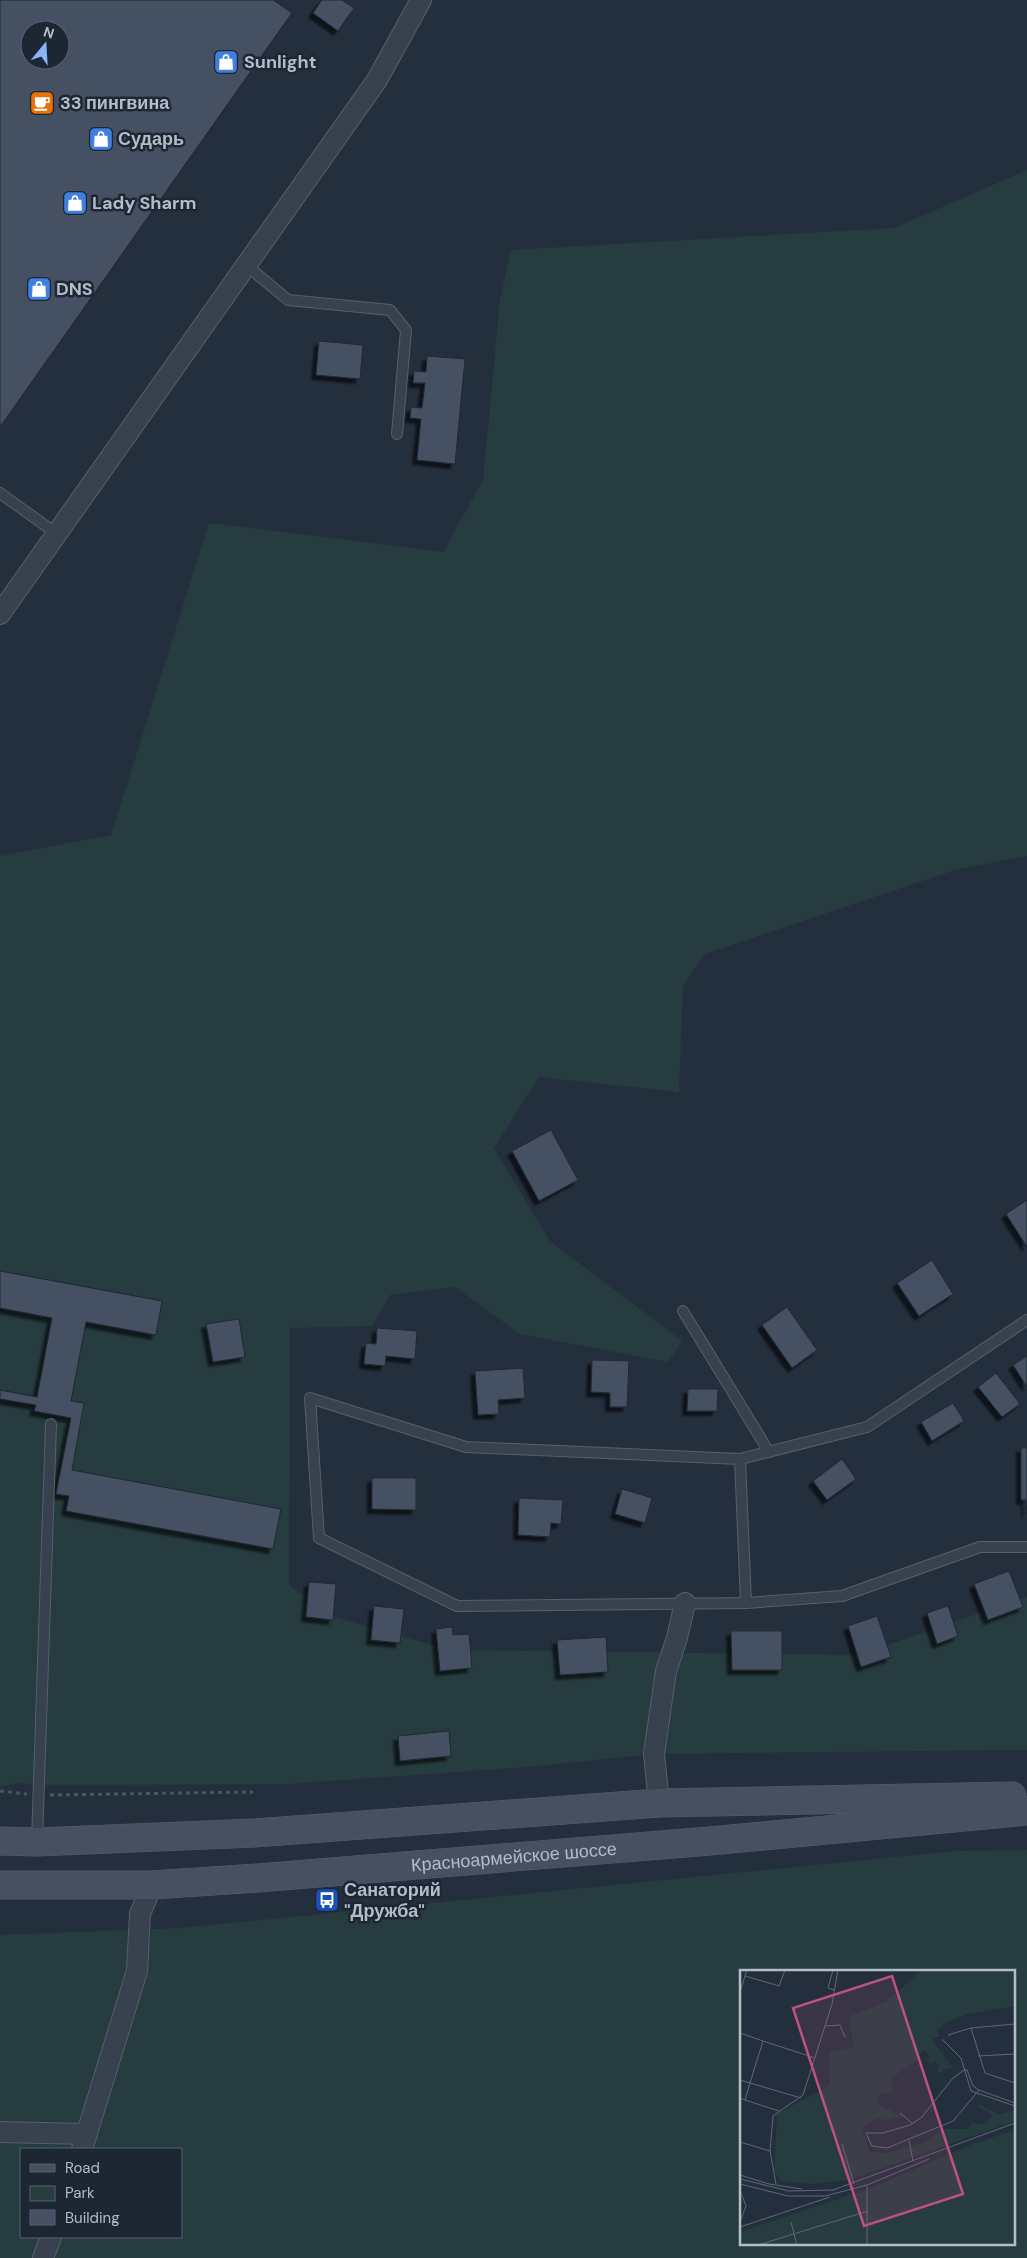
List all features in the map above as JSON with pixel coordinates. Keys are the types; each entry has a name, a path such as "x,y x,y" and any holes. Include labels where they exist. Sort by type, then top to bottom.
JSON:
{"main road":[{"path":"0,1841 37,1842 254,1833 659,1803 1027,1796"},
{"name":"Красноармейское шоссе","path":"0,1885 152,1885 700,1842 1027,1811"}],"street":[{"path":"0,614 377,80 421,0"},
{"path":"659,1803 654,1754 666,1671 677,1638 685,1604"},
{"path":"0,2132 84,2142 137,1971 140,1914 152,1885"},
{"path":"43,2258 51,2238"}],"lane":[{"path":"246,266 288,300 390,310 406,330 396,434"},
{"path":"0,493 56,534"},
{"path":"683,1311 769,1452"},
{"path":"1027,1320 867,1427 740,1459 466,1446 310,1398 319,1538 458,1606 746,1603 842,1596 980,1547 1027,1547"},
{"path":"37,1842 51,1424"},
{"path":"740,1459 746,1603"}],"path":[{"path":"0,1791 39,1795 254,1792"}],"green space":[{"path":"1027,170 1027,856 955,870 705,954 683,986 679,1092 539,1077 494,1148 550,1241 682,1341 668,1362 520,1334 455,1287 390,1295 372,1326 290,1328 289,1585 331,1616 450,1650 858,1655 1027,1597 1027,1750 654,1754 527,1767 287,1784 39,1785 17,1783 0,1787 0,856 111,835 209,523 443,552 483,480 500,300 511,250 894,228"},
{"path":"1027,1850 1027,2258 0,2258 0,1935 180,1928 955,1851"}],"building":[{"path":"0,0 273,0 292,13 0,427"},
{"path":"322,0 342,0 354,8 338,31 313,13"},
{"path":"319,341 363,345 360,379 316,375"},
{"path":"427,356 465,359 455,464 417,460 421,419 410,418 411,407 422,408 425,383 413,383 414,371 426,372"},
{"path":"551,1130 578,1180 539,1201 512,1151"},
{"path":"1027,1200 1027,1247 1006,1214"},
{"path":"932,1260 953,1294 919,1316 897,1283"},
{"path":"0,1271 162,1301 156,1335 86,1322 71,1401 84,1403 72,1470 281,1509 273,1549 66,1511 69,1496 56,1494 71,1418 34,1411 36,1405 0,1399 0,1390 37,1397 52,1318 0,1308"},
{"path":"787,1307 817,1350 792,1368 762,1325"},
{"path":"239,1319 245,1357 213,1362 206,1324"},
{"path":"377,1328 417,1331 415,1359 386,1356 385,1366 364,1364 366,1343 376,1344"},
{"path":"1027,1356 1027,1387 1013,1365"},
{"path":"592,1360 629,1361 627,1407 610,1407 610,1393 591,1392"},
{"path":"523,1368 525,1398 498,1400 499,1414 478,1415 475,1371"},
{"path":"996,1373 1020,1404 1002,1417 978,1387"},
{"path":"688,1389 718,1389 717,1411 687,1411"},
{"path":"953,1403 964,1421 932,1441 921,1422"},
{"path":"1021,1448 1027,1448 1027,1514 1026,1500 1021,1500"},
{"path":"842,1459 856,1479 827,1500 813,1481"},
{"path":"372,1478 416,1478 416,1510 372,1509"},
{"path":"622,1489 652,1498 645,1523 615,1514"},
{"path":"519,1498 563,1500 561,1524 551,1523 550,1537 518,1535"},
{"path":"1009,1571 1023,1607 988,1620 974,1584"},
{"path":"309,1582 336,1584 333,1620 306,1617"},
{"path":"374,1606 404,1609 400,1643 371,1640"},
{"path":"948,1606 958,1636 937,1644 927,1613"},
{"path":"877,1616 891,1657 861,1667 848,1626"},
{"path":"452,1627 453,1635 469,1634 472,1668 440,1671 436,1629"},
{"path":"731,1631 782,1631 782,1670 732,1670"},
{"path":"606,1637 608,1672 560,1675 557,1640"},
{"path":"449,1731 451,1756 400,1761 398,1736"}],"place":[{"name":"Sunlight","path":"226,62"},
{"name":"33 пингвина","path":"42,103"},
{"name":"Сударь","path":"101,139"},
{"name":"Lady Sharm","path":"75,203"},
{"name":"DNS","path":"39,289"},
{"name":"Санаторий \"Дружба\"","path":"327,1900"}]}
